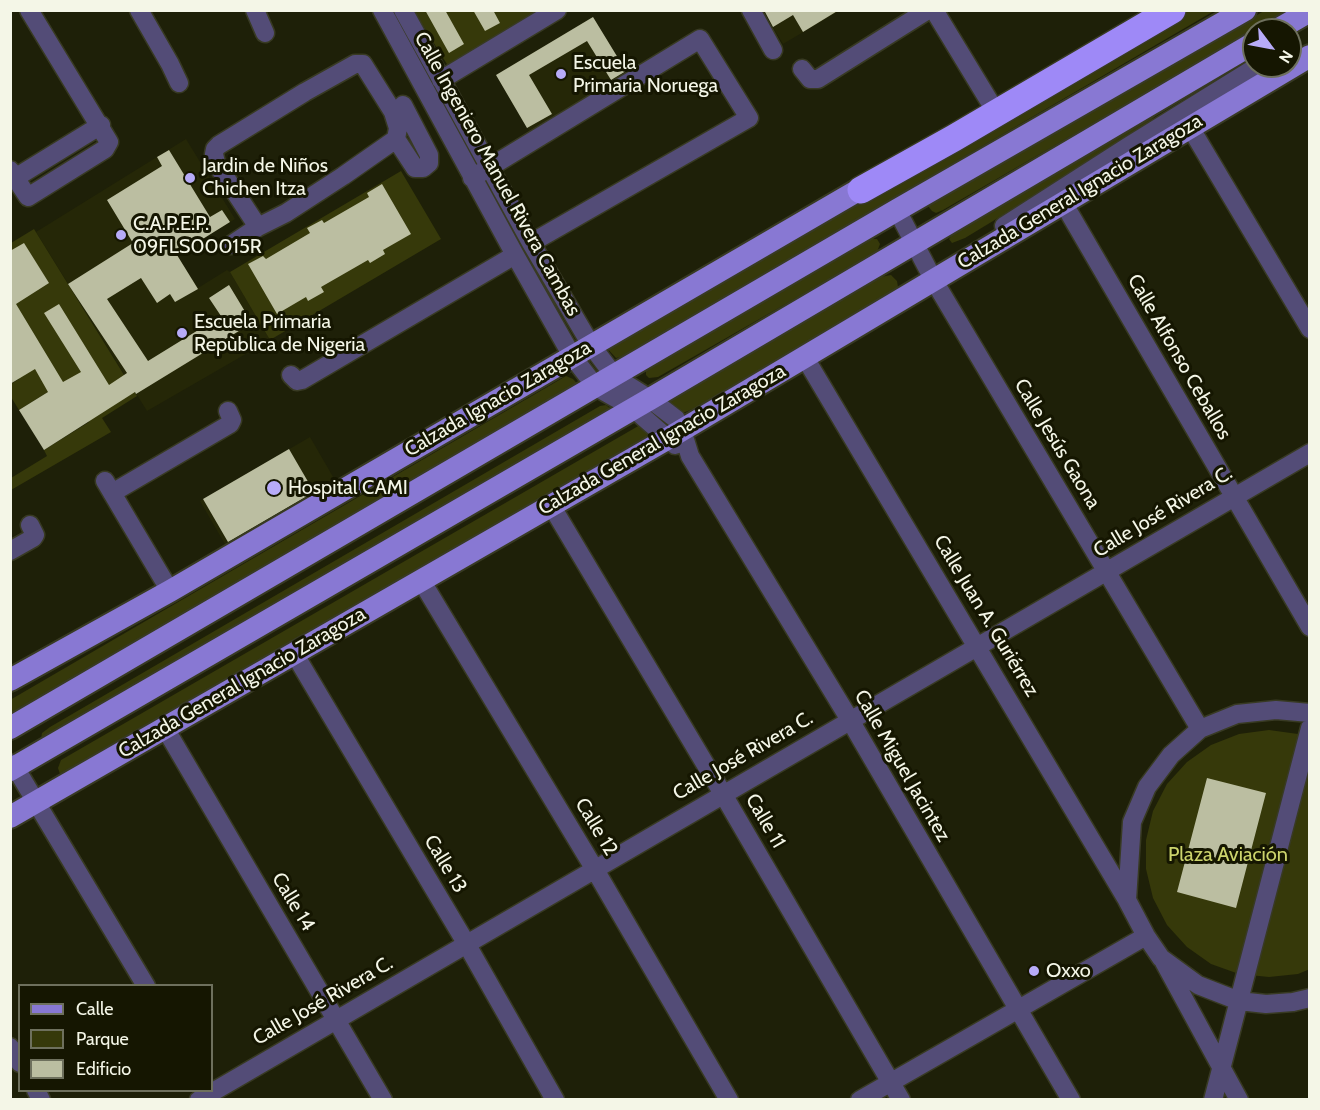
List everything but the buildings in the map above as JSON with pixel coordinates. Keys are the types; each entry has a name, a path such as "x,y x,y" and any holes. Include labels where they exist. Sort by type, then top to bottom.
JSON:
{"highway":[{"path":"861,190 1172,10"}],"main road":[{"path":"861,190 991,104 1152,10"},
{"path":"10,728 897,210 1245,10"},
{"name":"Calzada General Ignacio Zaragoza","path":"12,767 642,404 1242,50"},
{"name":"Calzada General Ignacio Zaragoza","path":"10,817 675,435 933,279 1064,204 1131,154 1190,127 1271,78"},
{"name":"Calzada Ignacio Zaragoza","path":"10,680 170,591 861,190"}],"street":[{"path":"13,174 28,197 105,149 109,142 101,125 29,10"},
{"path":"139,10 171,64 179,83"},
{"path":"255,10 265,33"},
{"name":"Calle Ingeniero Manuel Rivera Cambas","path":"382,10 472,178 572,356 605,382"},
{"name":"Calle Ingeniero Manuel Rivera Cambas","path":"403,10 531,243 591,345 605,382"},
{"path":"441,80 557,10"},
{"path":"751,10 773,50"},
{"path":"802,69 810,79 818,79 928,10"},
{"path":"934,10 991,104"},
{"path":"472,178 700,39 749,118 531,243"},
{"path":"258,227 216,163 214,154 219,145 305,92 359,63 366,67 398,108 429,155 429,163 423,168 415,168 396,139 398,108"},
{"path":"933,279 967,250 1131,154 1242,77"},
{"path":"1190,127 1310,330"},
{"path":"231,245 258,227 286,213 396,139"},
{"name":"Calle Alfonso Ceballos","path":"1064,204 1310,627"},
{"name":"Calle Jesús Gaona","path":"897,210 933,279 1200,729"},
{"path":"291,375 297,381 302,380 515,255"},
{"name":"Calle Juan A. Guriérrez","path":"804,356 978,645 1146,936 1161,958"},
{"name":"Calle Miguel Jacintez","path":"605,382 642,404 675,435 690,456 850,720 1071,1100"},
{"path":"170,591 108,487 230,424 232,420 228,411"},
{"name":"Calle José Rivera C.","path":"208,1096 594,868 1310,453"},
{"name":"Calle 11","path":"551,505 901,1100"},
{"path":"10,551 33,538 35,535 30,525"},
{"name":"Calle 12","path":"421,580 594,868 729,1100"},
{"name":"Calle 13","path":"294,653 466,943 555,1100"},
{"path":"1127,900 1132,822 1147,787 1171,755 1200,729 1237,714 1276,710 1310,713"},
{"name":"Calle 14","path":"165,728 383,1100"},
{"path":"1213,1100 1310,728"},
{"path":"12,767 145,984"},
{"path":"860,1100 1146,936"},
{"path":"1161,958 1198,985 1239,1001 1266,1004 1310,998"},
{"path":"1161,958 1239,1100"},
{"path":"10,1047 18,1060"}],"shaded area":[{"path":"763,11 839,11 783,44"},
{"name":"Escuela Primaria Noruega","path":"593,17 627,73 529,131 496,75"},
{"path":"186,139 235,219 177,255 198,288 227,270 230,272 270,340 147,411 36,232"},
{"name":"Hospital CAMI","path":"310,437 336,482 226,546 200,501"}],"green space":[{"path":"414,11 545,11 450,69"},
{"path":"1177,11 1214,11 621,357 616,358 605,346"},
{"path":"1264,11 1288,11 1276,18 1252,18"},
{"path":"1242,24 1242,38 936,213 928,206 939,197"},
{"path":"1162,110 1135,135 965,238 952,243 949,239 954,232"},
{"path":"401,171 441,239 270,340 230,272"},
{"path":"34,229 137,396 102,418 111,432 11,490 11,478 47,456 44,450 89,422 64,382 19,410 11,397 11,384 19,379 11,365 11,243"},
{"path":"869,239 877,239 880,244 877,252 658,377 649,378 646,375 646,369"},
{"path":"891,275 897,281 898,287 892,295 696,408 680,414 668,403 673,396 880,277"},
{"path":"566,376 573,379 580,387 11,728 10,700"},
{"path":"606,405 611,409 47,743 41,739 42,733 50,727 600,406"},
{"path":"640,425 649,435 647,442 66,778 60,774 58,768 61,760"},
{"name":"Plaza Aviación","path":"1269,730 1309,738 1310,969 1298,974 1269,977 1239,974 1211,964 1187,947 1167,925 1153,898 1146,869 1146,840 1153,811 1167,784 1187,762 1211,745 1239,734"}],"place":[{"name":"Escuela Primaria Noruega","path":"561,74"},
{"name":"Jardin de Niños Chichen Itza","path":"190,178"},
{"name":"C.A.P.E.P. 09FLS00015R","path":"121,235"},
{"name":"Escuela Primaria Repùblica de Nigeria","path":"182,333"},
{"name":"Hospital CAMI","path":"274,488"},
{"name":"Oxxo","path":"1034,971"}]}
